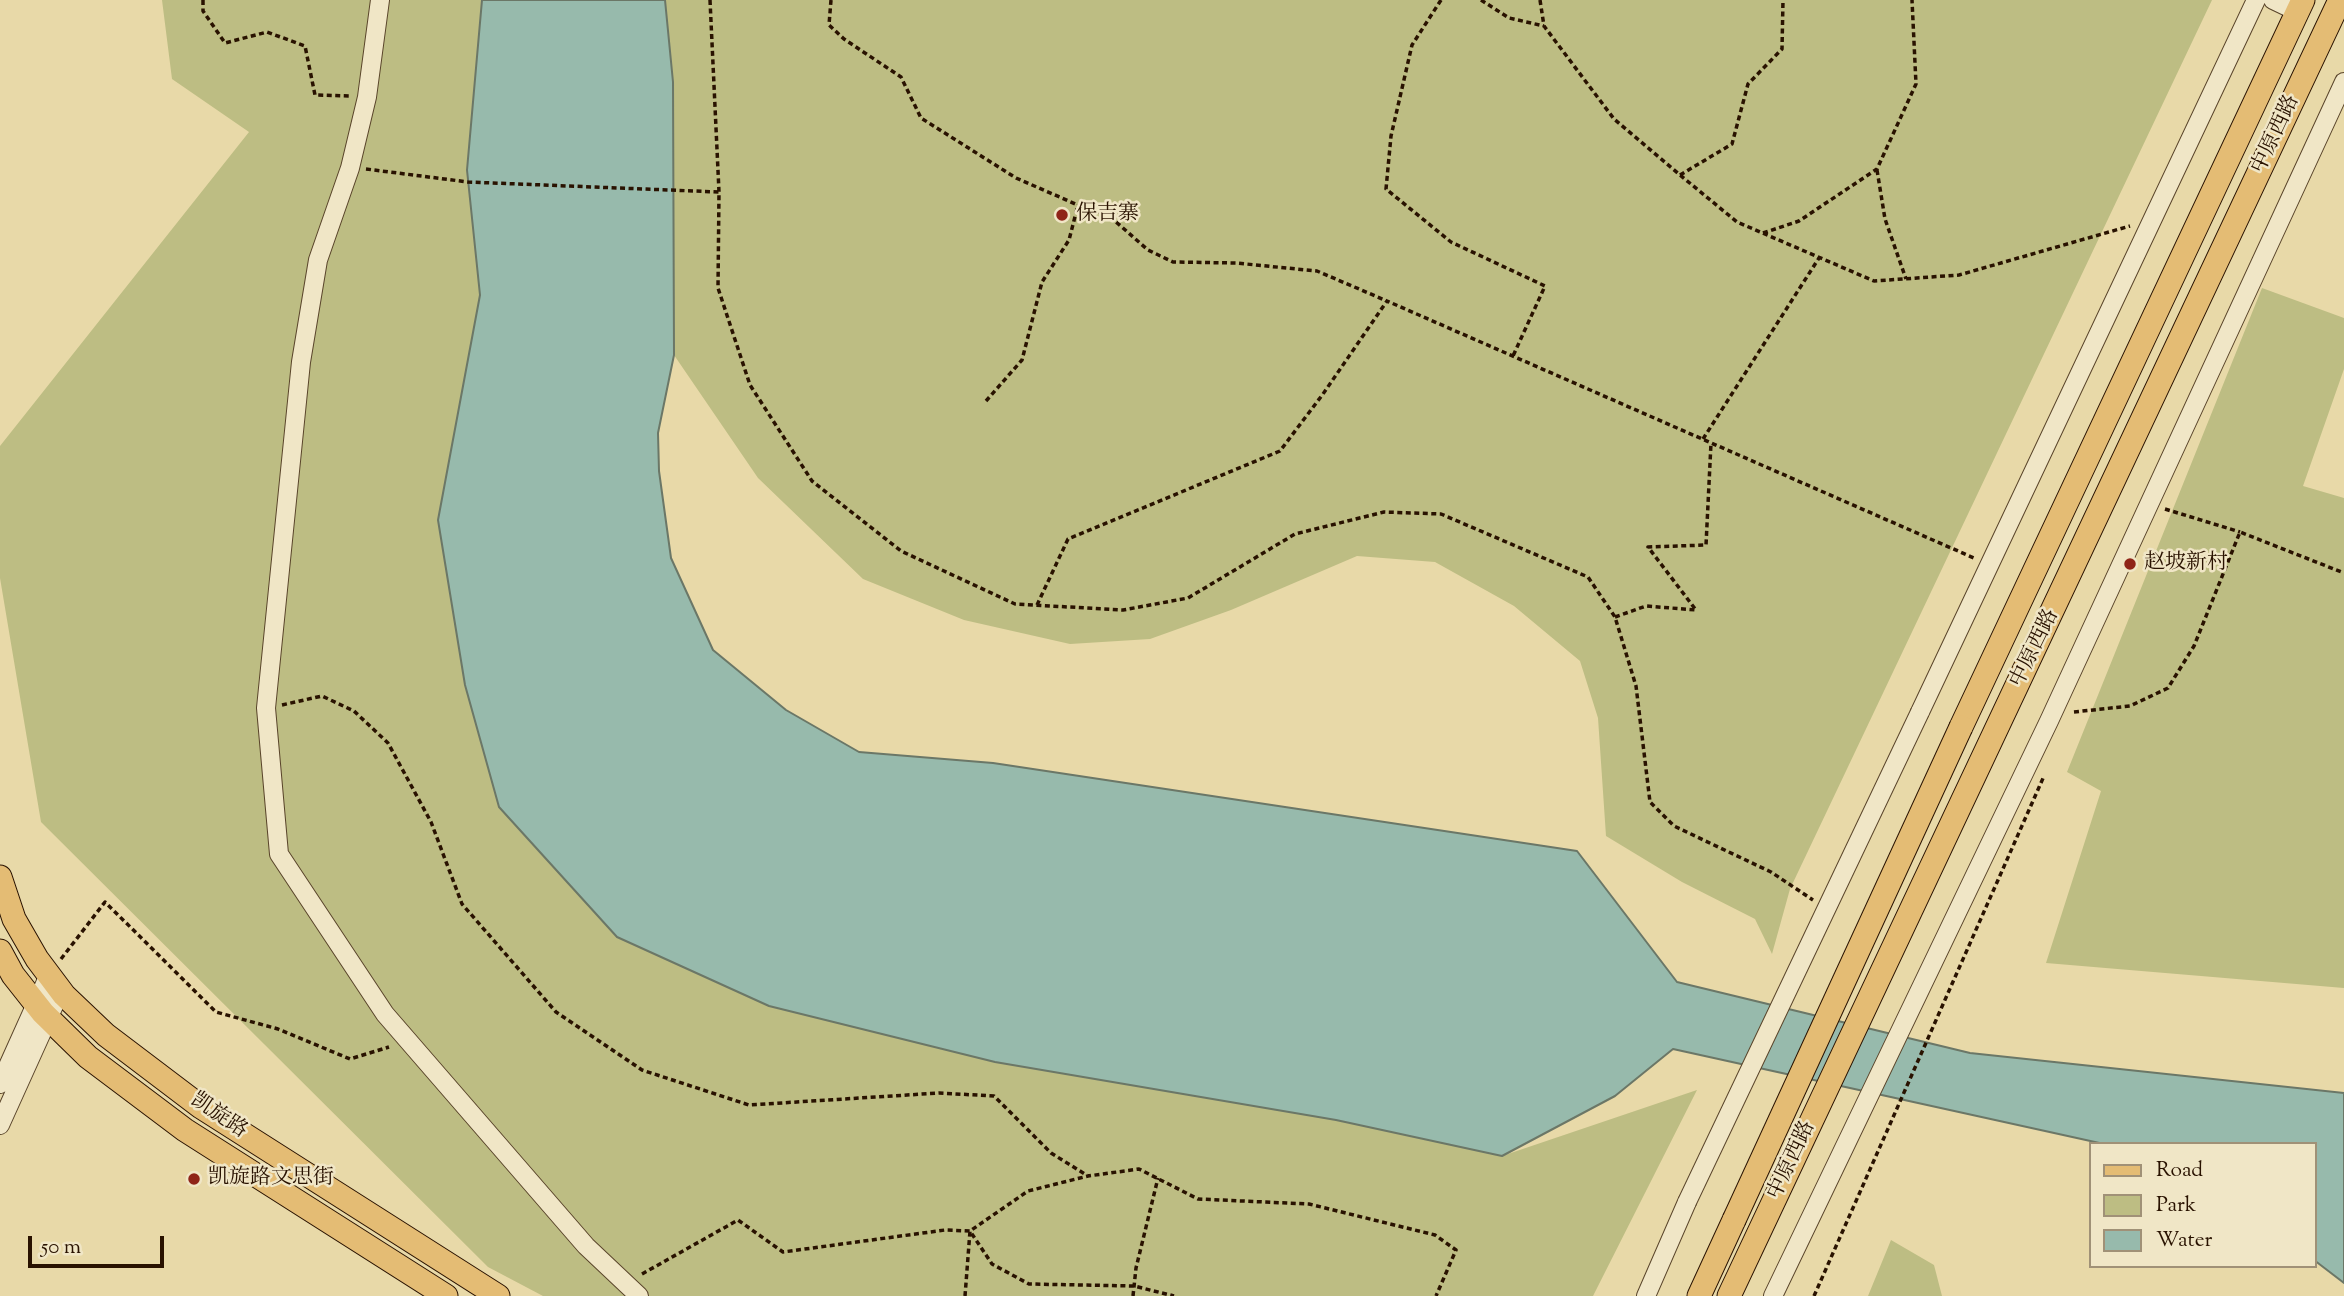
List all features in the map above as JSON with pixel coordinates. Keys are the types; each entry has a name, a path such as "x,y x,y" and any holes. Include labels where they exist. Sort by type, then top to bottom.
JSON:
{"main road":[{"name":"中原西路","path":"1729,1296 2154,400 2340,0"},
{"name":"中原西路","path":"1699,1296 1961,727 2300,6"},
{"name":"凯旋路","path":"0,877 14,919 55,982 106,1035 201,1107 498,1296"},
{"name":"凯旋路","path":"0,951 42,1011 88,1057 185,1130 446,1296"}],"street":[{"path":"380,0 368,97 350,167 317,260 303,349 266,708 279,854 385,1014 586,1246 632,1290"},
{"path":"1646,1296 1687,1202 2256,0"},
{"path":"2273,0 2300,6"},
{"path":"1773,1296 1793,1249 2031,759 2344,82"},
{"path":"0,1125 55,982"},
{"path":"0,1084 42,1011"}],"path":[{"path":"202,0 202,11 225,43 267,32 305,46 315,95 368,97"},
{"path":"710,0 719,192 718,288 750,385 812,481 901,551 1016,604 1123,610 1188,598 1295,534 1384,512 1441,514 1588,577 1615,617 1636,686 1650,802 1674,827 1771,872 1827,909"},
{"path":"831,0 829,25 844,39 901,77 921,118 1016,178 1078,205 1107,214 1148,250 1173,262 1236,263 1317,271 1990,565"},
{"path":"1441,0 1412,46 1391,136 1386,189 1451,242 1545,286 1513,356"},
{"path":"1480,0 1509,18 1544,26"},
{"path":"1540,0 1544,26 1614,118 1680,175 1737,222 1874,281 1959,275 2152,220"},
{"path":"1680,175 1732,144 1748,84 1782,49 1783,0"},
{"path":"1763,233 1800,220 1877,169 1916,84 1912,0"},
{"path":"350,167 468,182 719,192"},
{"path":"1877,169 1885,219 1906,279"},
{"path":"986,401 1022,360 1042,282 1069,240 1078,205"},
{"path":"1703,439 1819,258"},
{"path":"1037,605 1068,539 1280,451 1387,301"},
{"path":"1615,617 1646,606 1696,610 1648,547 1706,545 1712,443"},
{"path":"2149,504 2240,532 2344,573"},
{"path":"2069,723 2074,712 2130,706 2168,688 2194,646 2240,532"},
{"path":"266,708 322,696 354,711 388,743 431,822 462,904 556,1012 642,1070 749,1105 939,1093 994,1096 1051,1153 1088,1176"},
{"path":"1814,1296 2047,770"},
{"path":"55,982 106,902 216,1012 278,1029 350,1059 408,1041"},
{"path":"632,1290 738,1220 783,1252 945,1230 970,1231 1028,1191 1088,1176 1139,1169 1198,1199 1309,1204 1435,1235 1456,1250 1436,1296"},
{"path":"1133,1296 1158,1178"},
{"path":"970,1231 992,1264 1029,1284 1134,1286 1174,1296"},
{"path":"965,1296 970,1231"}],"green space":[{"path":"162,0 482,0 467,170 480,295 438,520 465,685 499,807 769,1006 995,1062 1336,1120 1502,1156 1697,1090 1593,1296 543,1296 488,1267 41,822 0,578 0,446 249,132 172,79"},
{"path":"665,0 2212,0 1790,889 1772,954 1755,919 1682,882 1606,836 1598,718 1580,661 1514,606 1435,562 1357,556 1231,610 1150,639 1070,644 964,620 863,579 758,478 674,355 673,82"},
{"path":"2262,288 2344,318 2344,369 2303,486 2344,498 2344,988 2046,963 2101,791 2067,772"},
{"path":"1891,1240 1934,1265 1942,1296 1868,1296"}],"water":[{"path":"482,0 665,0 673,82 674,355 658,433 659,471 671,558 713,650 786,710 859,752 993,763 1577,851 1677,982 1970,1053 2344,1093 2344,1283 2316,1262 2316,1142 2095,1142 1673,1049 1615,1096 1502,1156 1336,1120 995,1062 769,1006 617,937 499,807 465,685 438,520 480,295 467,170"}],"place":[{"name":"保吉寨","path":"1062,215"},
{"name":"赵坡新村","path":"2130,564"},
{"name":"凯旋路文思街","path":"194,1179"}]}
